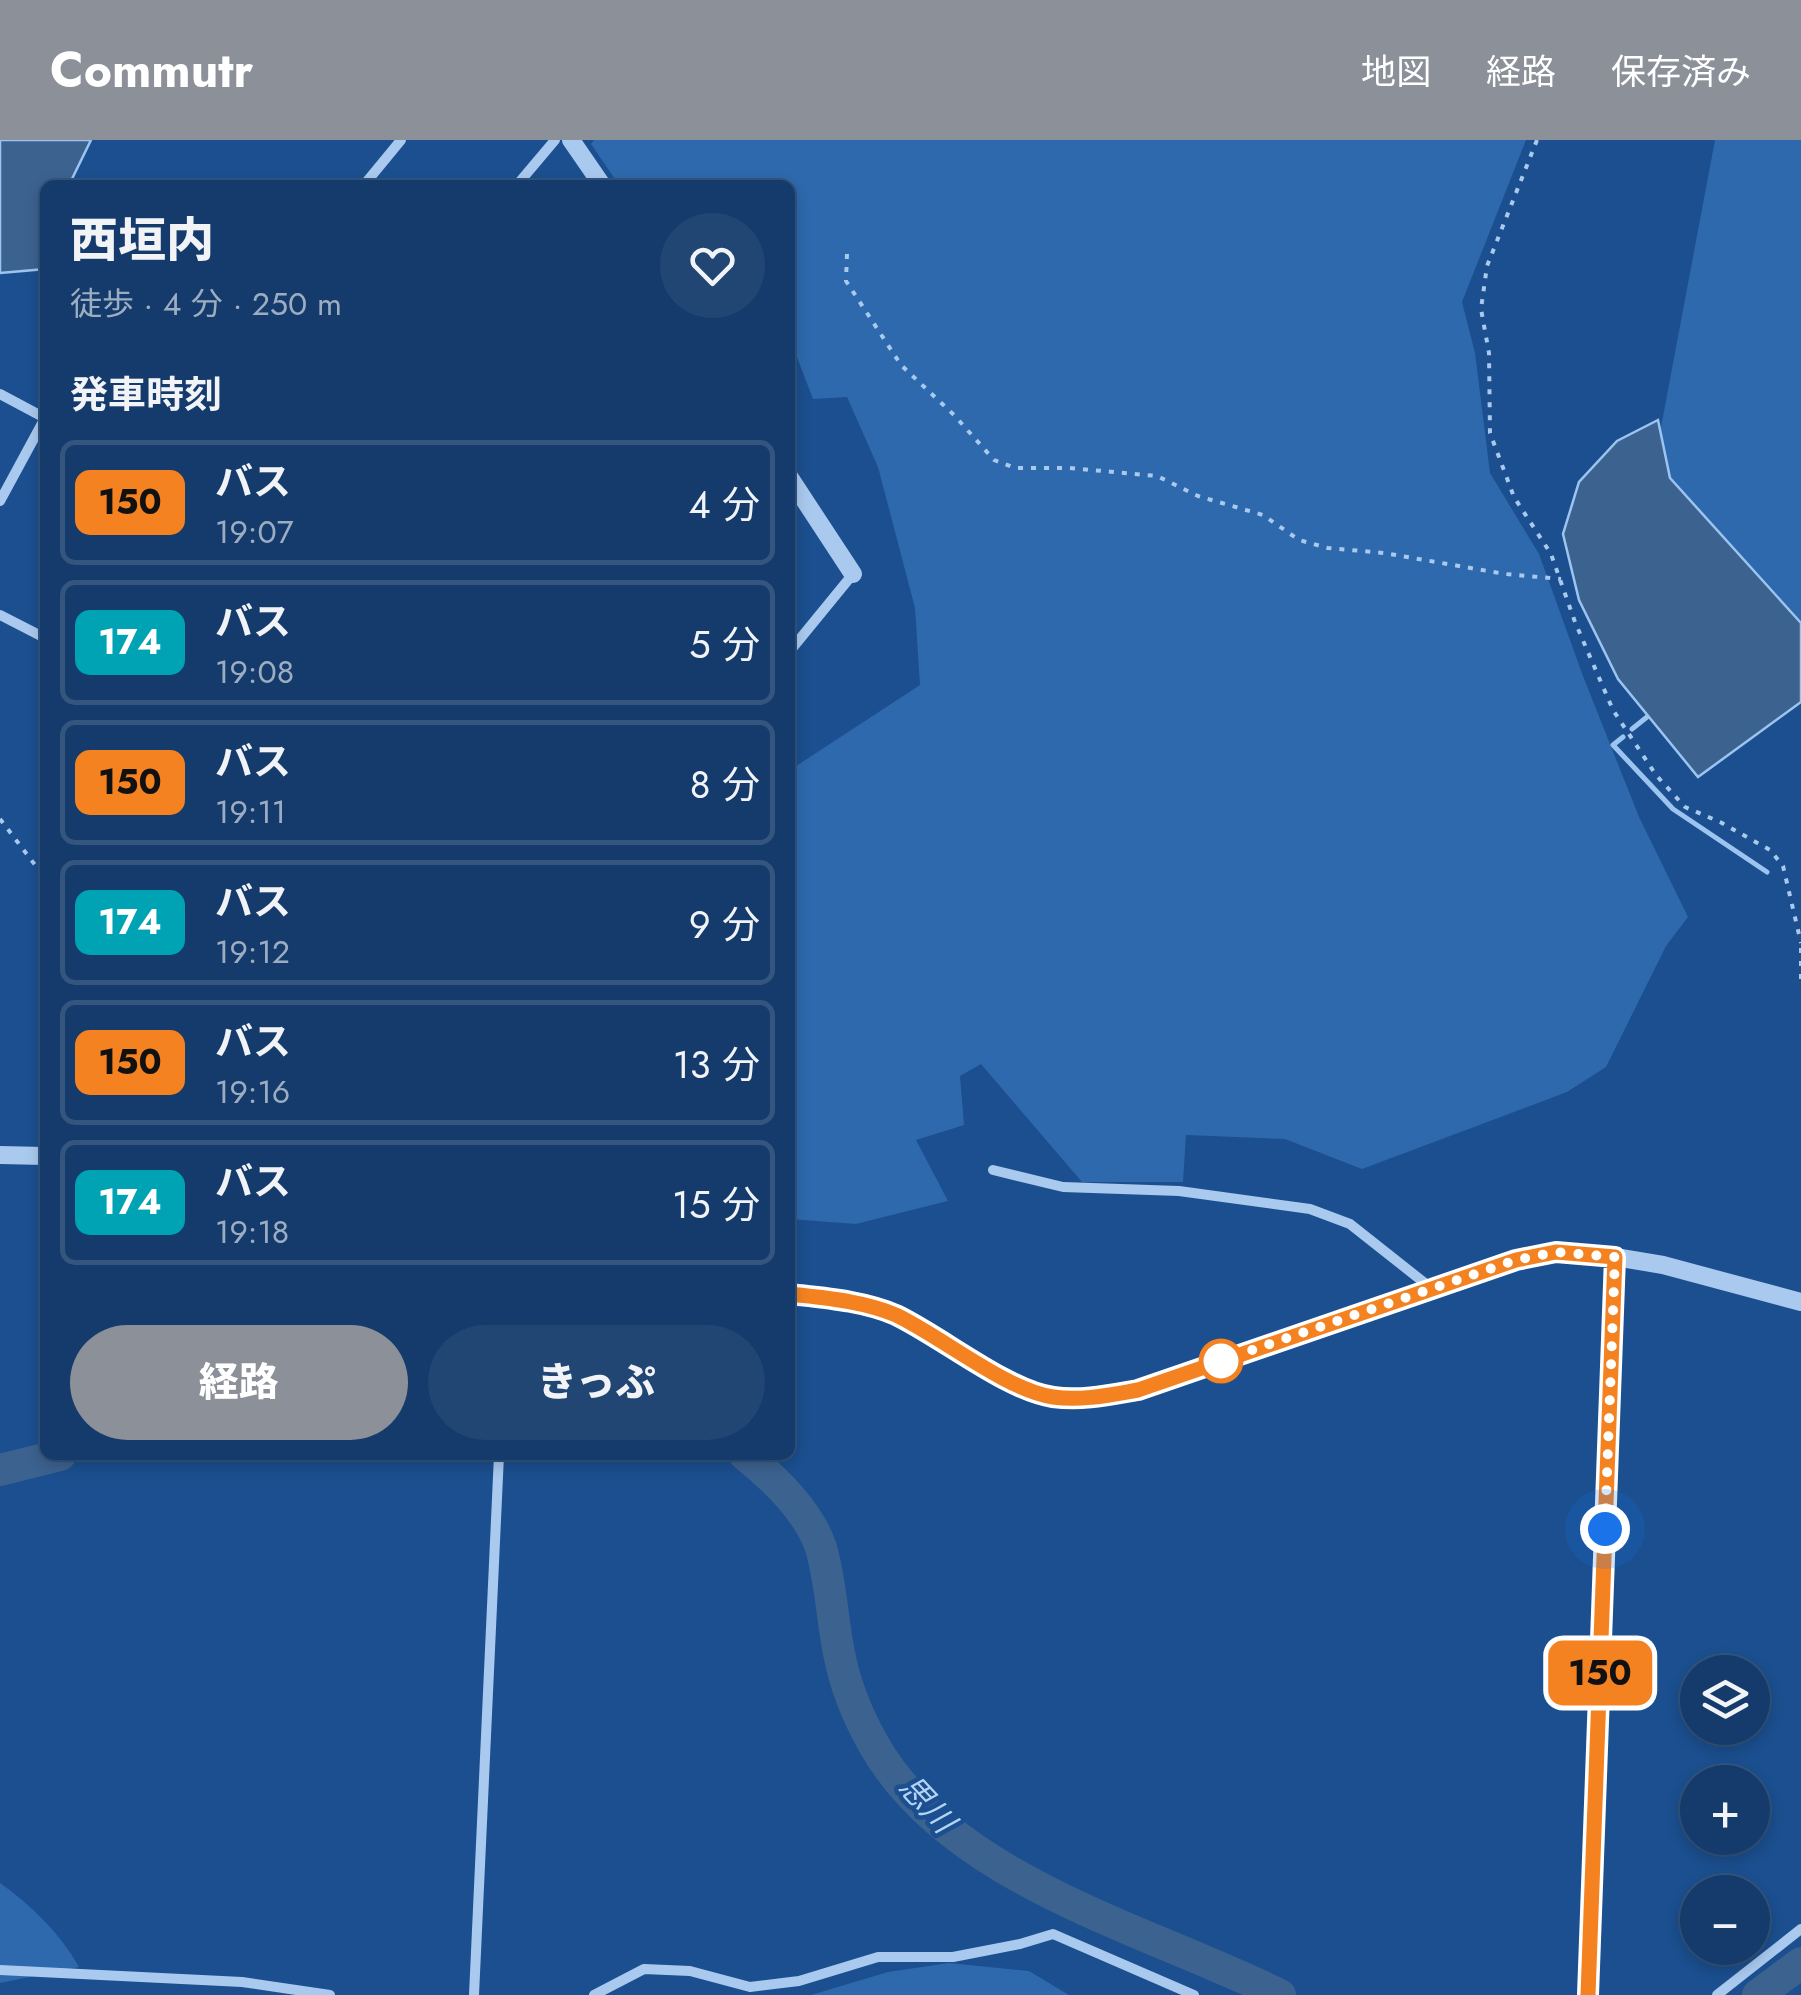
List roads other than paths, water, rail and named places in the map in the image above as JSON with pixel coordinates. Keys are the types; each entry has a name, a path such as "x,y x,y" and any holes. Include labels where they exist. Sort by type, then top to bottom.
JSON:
{"street":[{"path":"368,180 401,140"},
{"path":"521,180 554,140"},
{"path":"571,140 599,180"},
{"path":"0,394 40,415"},
{"path":"0,501 40,427"},
{"path":"795,486 853,574 795,645"},
{"path":"0,615 40,635"},
{"path":"0,1155 40,1156"},
{"path":"993,1170 1063,1187 1179,1191 1310,1208 1350,1224 1432,1288"},
{"path":"795,1295 840,1300 891,1313 1020,1384 1050,1396 1092,1398 1138,1390 1516,1260 1556,1252 1663,1265 1801,1302"},
{"path":"1588,1995 1615,1257"},
{"path":"474,1995 498,1460"},
{"path":"1717,1995 1801,1929"},
{"path":"594,1995 644,1969 690,1971 750,1988 799,1981 878,1957 953,1957 1053,1934 1194,1995"},
{"path":"0,1970 242,1982 330,1995"}],"waterway":[{"path":"1632,729 1647,717"},
{"path":"1623,737 1613,745 1673,809 1767,872"},
{"name":"思川","path":"0,1470 40,1460"},
{"name":"思川","path":"751,1460 789,1497 815,1535 824,1561 848,1689 874,1745 908,1792 951,1832 1001,1866 1114,1923 1280,1995"},
{"name":"思川","path":"1758,1995 1801,1963"}]}
